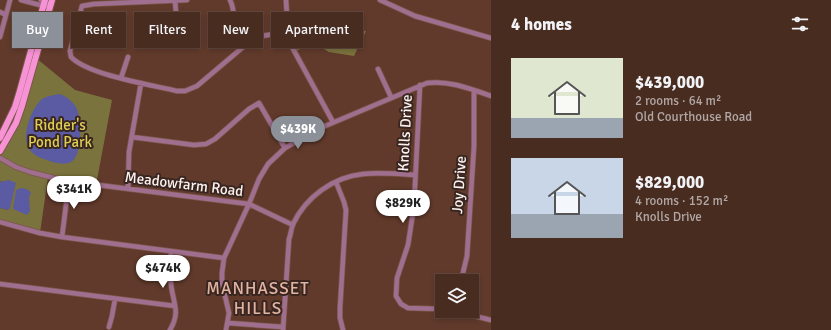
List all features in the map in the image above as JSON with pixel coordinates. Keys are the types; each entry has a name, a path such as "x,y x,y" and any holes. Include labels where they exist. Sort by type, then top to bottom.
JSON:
{"main road":[{"path":"0,138 10,119 19,94 46,2"},
{"path":"0,151 13,128 22,106 46,2"}],"street":[{"path":"0,37 10,0"},
{"path":"21,0 46,2"},
{"path":"187,0 94,4 82,6 70,51 72,57 83,65 96,70 121,78 177,91 190,90 202,82 240,48"},
{"path":"230,0 233,12"},
{"path":"286,0 287,12"},
{"path":"380,0 415,16 491,38"},
{"path":"175,1 176,12"},
{"path":"0,12 6,15"},
{"path":"293,48 333,122"},
{"path":"121,78 128,57"},
{"path":"378,69 391,97"},
{"path":"226,330 229,313 222,283 224,258 265,168 285,148 333,122 391,97 434,82 474,90 491,96"},
{"path":"128,189 129,152 141,83"},
{"name":"Knolls Drive","path":"420,86 414,206 410,240 397,278 396,296 401,304 408,308 435,309"},
{"name":"Joy Drive","path":"463,274 467,256 474,146 474,90"},
{"path":"132,137 194,145 206,144 215,139 249,109 259,103 285,148"},
{"name":"Meadowfarm Road","path":"0,158 16,167 30,172 69,182 249,204 293,225"},
{"path":"228,323 283,328 288,249 293,225 305,206 315,195 324,188 346,177 364,174 415,175"},
{"path":"62,237 69,182"},
{"path":"336,182 346,210 340,308 340,318 343,330"},
{"path":"0,222 40,233 62,237 224,258"},
{"path":"170,330 177,314 174,306 170,278 172,252"},
{"path":"0,284 174,306"},
{"path":"109,327 115,299"},
{"path":"479,317 491,320"}],"green space":[{"path":"294,48 302,48 295,52"},
{"path":"322,48 358,48 354,56 329,52"},
{"name":"Ridder's Pond Park","path":"36,58 75,90 112,100 96,185 48,177 40,233 0,222 0,208 8,210 2,181 0,182 0,151 13,128"}],"shaded area":[{"path":"60,94 69,99 76,107 80,127 78,152 71,162 65,164 41,158 31,152 26,139 29,120 38,103 44,98"},
{"path":"9,180 16,183 10,208 8,210 0,208 0,182"},
{"path":"21,188 27,189 31,193 29,197 30,211 27,215 13,209 16,190"}],"district":[{"name":"MANHASSET HILLS","path":"258,298"}]}
